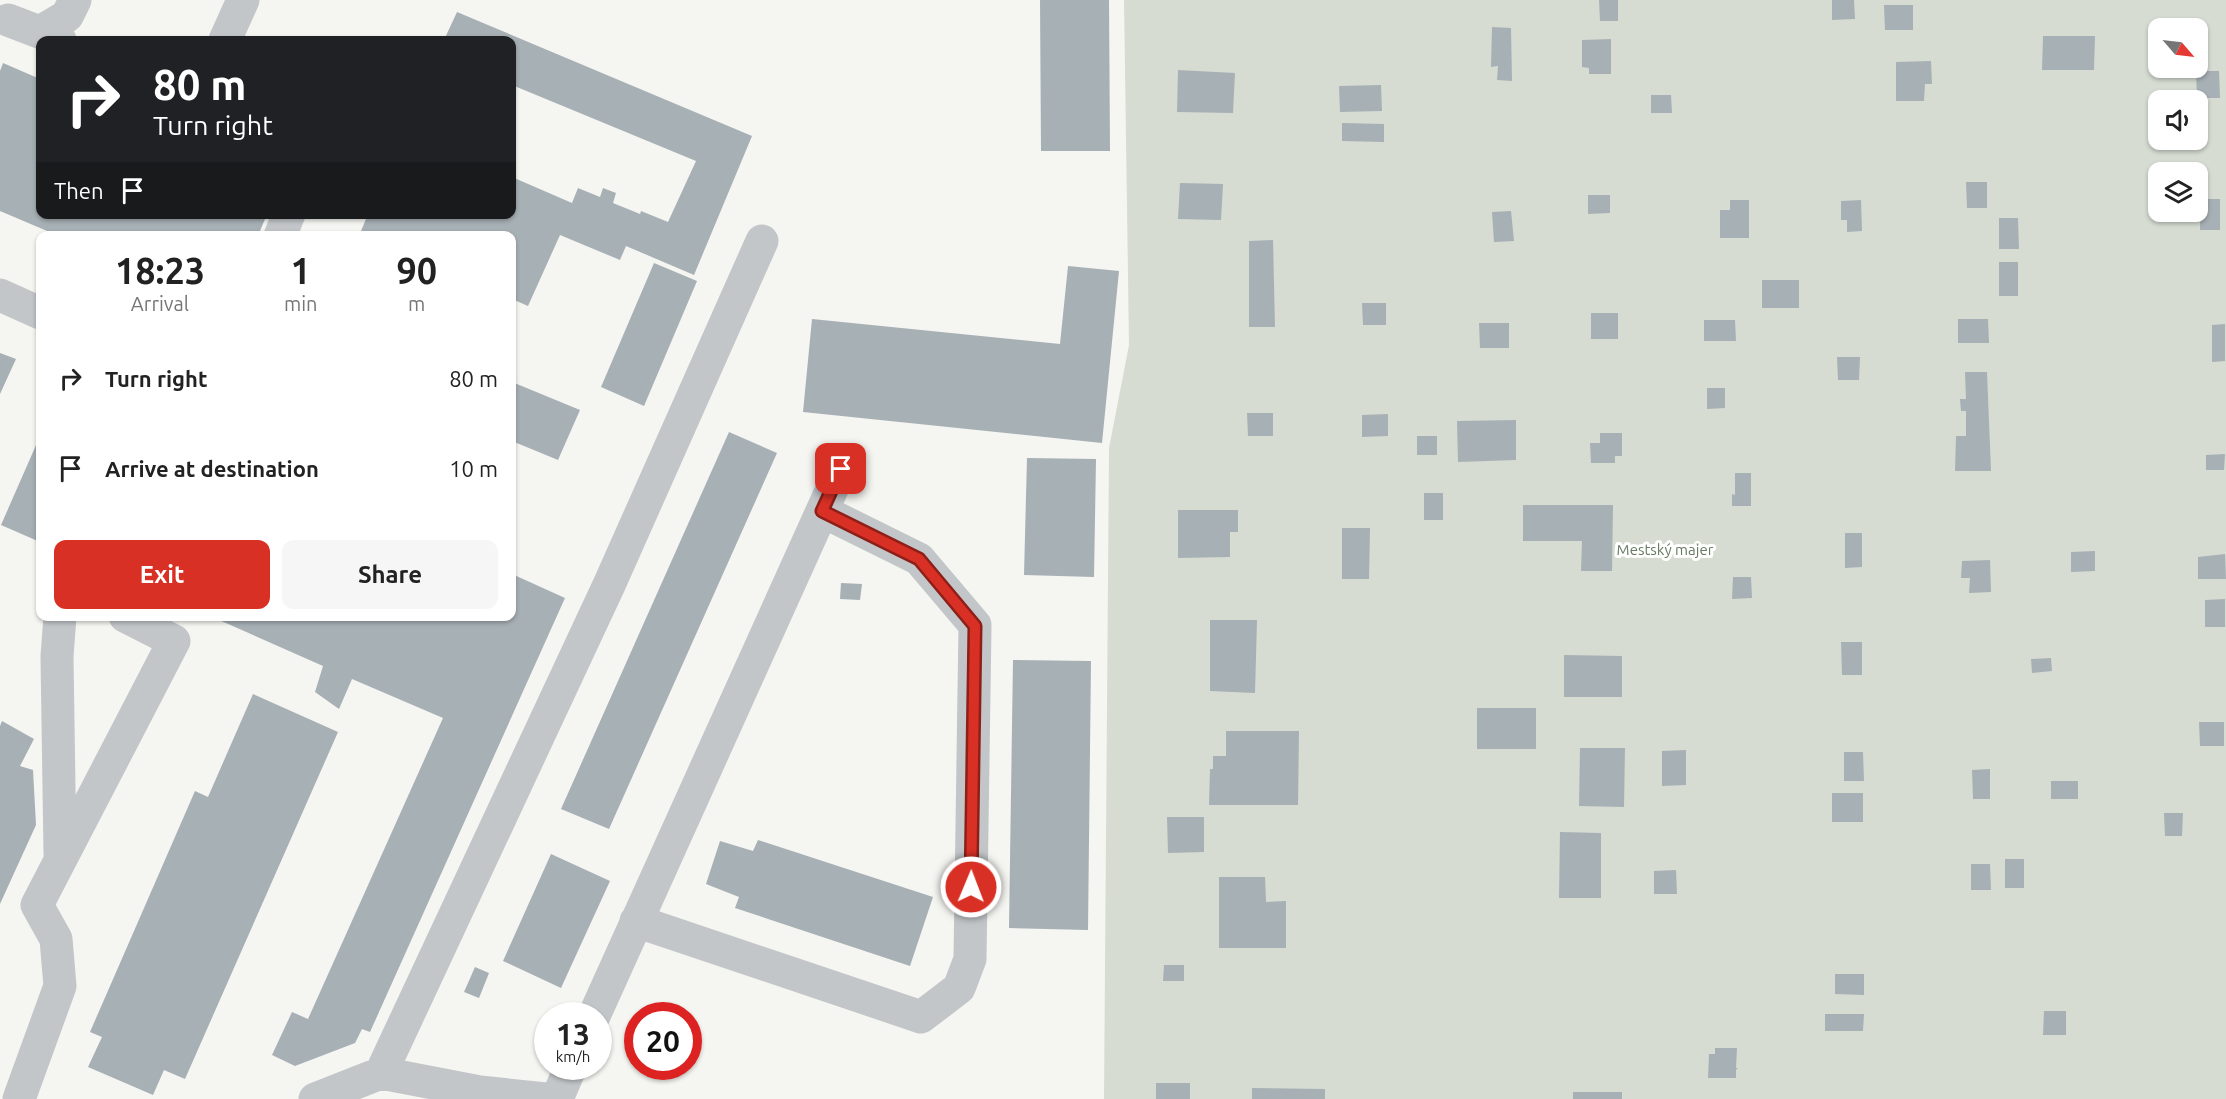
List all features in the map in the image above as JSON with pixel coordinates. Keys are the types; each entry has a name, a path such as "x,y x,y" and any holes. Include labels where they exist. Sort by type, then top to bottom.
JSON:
{"street":[{"path":"8,20 50,36 67,16 75,0"},
{"path":"227,36 243,0"},
{"path":"381,1073 609,585 762,241"},
{"path":"0,295 36,310"},
{"path":"600,1002 841,469"},
{"path":"636,921 921,1017 959,988 970,959 975,626 919,559 822,511"},
{"path":"60,621 57,656 60,859"},
{"path":"19,1099 60,986 56,939 37,904 174,641 135,621"},
{"path":"315,1099 381,1073 480,1092 546,1099"},
{"path":"557,1099 565,1080"}],"green space":[{"name":"Mestský majer","path":"1124,0 2226,0 2226,1099 1104,1099 1109,448 1129,345"}],"building":[{"path":"1040,0 1109,0 1110,151 1041,151"},
{"path":"1599,0 1618,0 1618,21 1600,21"},
{"path":"1832,0 1854,0 1855,19 1832,20"},
{"path":"1884,5 1913,5 1913,30 1885,30"},
{"path":"457,12 514,36 446,36"},
{"path":"1492,27 1511,28 1512,81 1497,80 1498,66 1491,67"},
{"path":"2043,36 2095,36 2094,70 2042,70"},
{"path":"516,37 752,136 694,275 626,246 620,260 560,235 528,306 516,301 516,231 361,231 366,219 516,219 516,179 572,203 578,188 600,197 603,188 616,193 613,203 668,222 696,161 516,87"},
{"path":"1611,39 1611,74 1589,74 1589,68 1582,67 1582,40"},
{"path":"1931,61 1932,84 1925,84 1924,101 1896,101 1896,62"},
{"path":"3,63 36,77 36,219 265,219 260,231 47,231 0,211 0,71"},
{"path":"1178,70 1235,73 1233,113 1177,112"},
{"path":"2208,71 2219,71 2220,98 2208,98 2208,90 2197,90 2196,78 2208,78"},
{"path":"1381,85 1382,111 1340,112 1339,86"},
{"path":"1651,95 1671,95 1672,113 1651,113"},
{"path":"1342,123 1384,124 1384,142 1342,141"},
{"path":"1966,182 1987,182 1987,208 1967,208"},
{"path":"1180,183 1223,184 1221,220 1178,219"},
{"path":"1588,195 1610,195 1610,213 1588,214"},
{"path":"2208,199 2220,199 2220,230 2200,230 2200,222 2208,222"},
{"path":"1730,200 1749,200 1749,238 1720,238 1720,210 1730,210"},
{"path":"1861,200 1862,231 1847,232 1847,220 1841,220 1841,201"},
{"path":"1511,211 1514,241 1494,242 1492,212"},
{"path":"1999,218 2018,218 2019,249 1999,249"},
{"path":"1273,240 1275,327 1249,327 1249,241"},
{"path":"1999,262 2018,262 2018,296 1999,296"},
{"path":"654,263 697,281 644,406 601,387"},
{"path":"1068,266 1119,271 1102,443 803,412 812,319 1060,344"},
{"path":"1762,280 1799,280 1799,308 1762,308"},
{"path":"1362,303 1386,303 1386,325 1363,325"},
{"path":"1591,313 1618,313 1618,339 1591,339"},
{"path":"1958,319 1988,319 1989,343 1958,343"},
{"path":"1704,320 1735,320 1736,341 1704,341"},
{"path":"1479,323 1509,323 1509,348 1480,348"},
{"path":"2225,324 2225,361 2212,362 2212,325"},
{"path":"0,353 16,359 0,394"},
{"path":"1837,357 1860,357 1859,380 1838,380"},
{"path":"1965,372 1987,372 1991,471 1955,471 1956,436 1966,436 1966,411 1961,411 1960,399 1966,399"},
{"path":"516,384 580,410 558,460 516,443"},
{"path":"1707,388 1725,388 1725,408 1707,409"},
{"path":"1247,413 1273,413 1273,436 1248,436"},
{"path":"1388,414 1388,436 1362,437 1362,415"},
{"path":"1516,420 1516,460 1458,462 1457,421"},
{"path":"729,432 777,453 609,829 561,809"},
{"path":"1600,433 1622,433 1622,456 1615,456 1615,463 1591,463 1590,443 1600,443"},
{"path":"1417,436 1437,436 1437,455 1417,455"},
{"path":"36,445 36,540 1,525"},
{"path":"2225,454 2224,470 2206,470 2206,455"},
{"path":"1027,458 1096,459 1094,577 1024,575"},
{"path":"1735,473 1751,473 1751,506 1732,506 1732,494 1735,495"},
{"path":"1424,493 1443,493 1443,520 1424,520"},
{"path":"1523,505 1613,505 1612,571 1581,571 1582,541 1523,541"},
{"path":"1178,510 1238,510 1238,532 1230,532 1230,557 1178,558"},
{"path":"1342,528 1370,528 1369,579 1342,579"},
{"path":"1845,533 1862,533 1862,567 1845,568"},
{"path":"2095,551 2095,571 2071,572 2071,552"},
{"path":"2225,554 2226,579 2198,579 2198,557"},
{"path":"1990,560 1991,592 1969,593 1970,578 1961,578 1962,561"},
{"path":"516,576 565,598 370,1032 362,1029 355,1043 295,1066 272,1055 292,1012 308,1019 443,718 352,679 339,709 315,692 323,666 221,621 516,621"},
{"path":"1733,577 1751,577 1752,598 1732,599"},
{"path":"841,583 862,584 860,600 840,599"},
{"path":"2225,599 2225,627 2205,627 2205,600"},
{"path":"1210,620 1257,620 1255,693 1210,691"},
{"path":"1841,642 1862,642 1862,675 1842,675"},
{"path":"1564,655 1622,656 1622,697 1564,697"},
{"path":"2051,658 2052,671 2032,673 2031,659"},
{"path":"1013,660 1091,661 1088,930 1009,928"},
{"path":"253,694 338,732 185,1079 164,1070 153,1095 88,1067 102,1037 90,1032 195,791 208,797"},
{"path":"1477,708 1536,708 1536,749 1477,749"},
{"path":"2,721 34,739 20,766 33,770 36,825 0,904 0,726"},
{"path":"2199,722 2224,722 2224,746 2200,746"},
{"path":"1226,731 1299,731 1298,805 1209,805 1210,769 1213,769 1213,756 1226,756"},
{"path":"1580,748 1625,748 1624,807 1579,806"},
{"path":"1686,750 1686,785 1662,786 1662,751"},
{"path":"1844,752 1863,752 1864,781 1844,781"},
{"path":"1990,769 1990,799 1973,799 1972,770"},
{"path":"2051,781 2078,781 2078,799 2051,799"},
{"path":"1832,793 1863,793 1863,822 1832,822"},
{"path":"2164,813 2183,813 2182,836 2165,836"},
{"path":"1167,817 1204,817 1204,852 1168,853"},
{"path":"1560,832 1601,833 1601,898 1559,898"},
{"path":"758,840 933,897 910,966 735,908 739,897 706,884 720,841 753,851"},
{"path":"551,854 610,881 561,988 503,961"},
{"path":"2005,859 2024,859 2024,888 2005,888"},
{"path":"1971,864 1990,864 1991,890 1971,890"},
{"path":"1676,870 1677,894 1654,894 1654,871"},
{"path":"1219,877 1265,877 1266,902 1286,901 1286,948 1219,948"},
{"path":"1164,965 1184,965 1184,981 1163,981"},
{"path":"475,967 489,973 479,998 464,992"},
{"path":"1835,974 1864,974 1864,995 1835,994"},
{"path":"2044,1011 2066,1011 2066,1035 2043,1035"},
{"path":"1825,1014 1864,1014 1863,1031 1825,1031"},
{"path":"1715,1048 1737,1048 1736,1078 1708,1078 1709,1054 1715,1054"},
{"path":"1156,1083 1190,1083 1190,1099 1156,1099"},
{"path":"1252,1088 1325,1089 1325,1099 1252,1099"},
{"path":"1573,1092 1622,1092 1622,1099 1573,1099"}],"route":[{"path":"841,469 822,511 919,559 975,626 971,887"}]}
